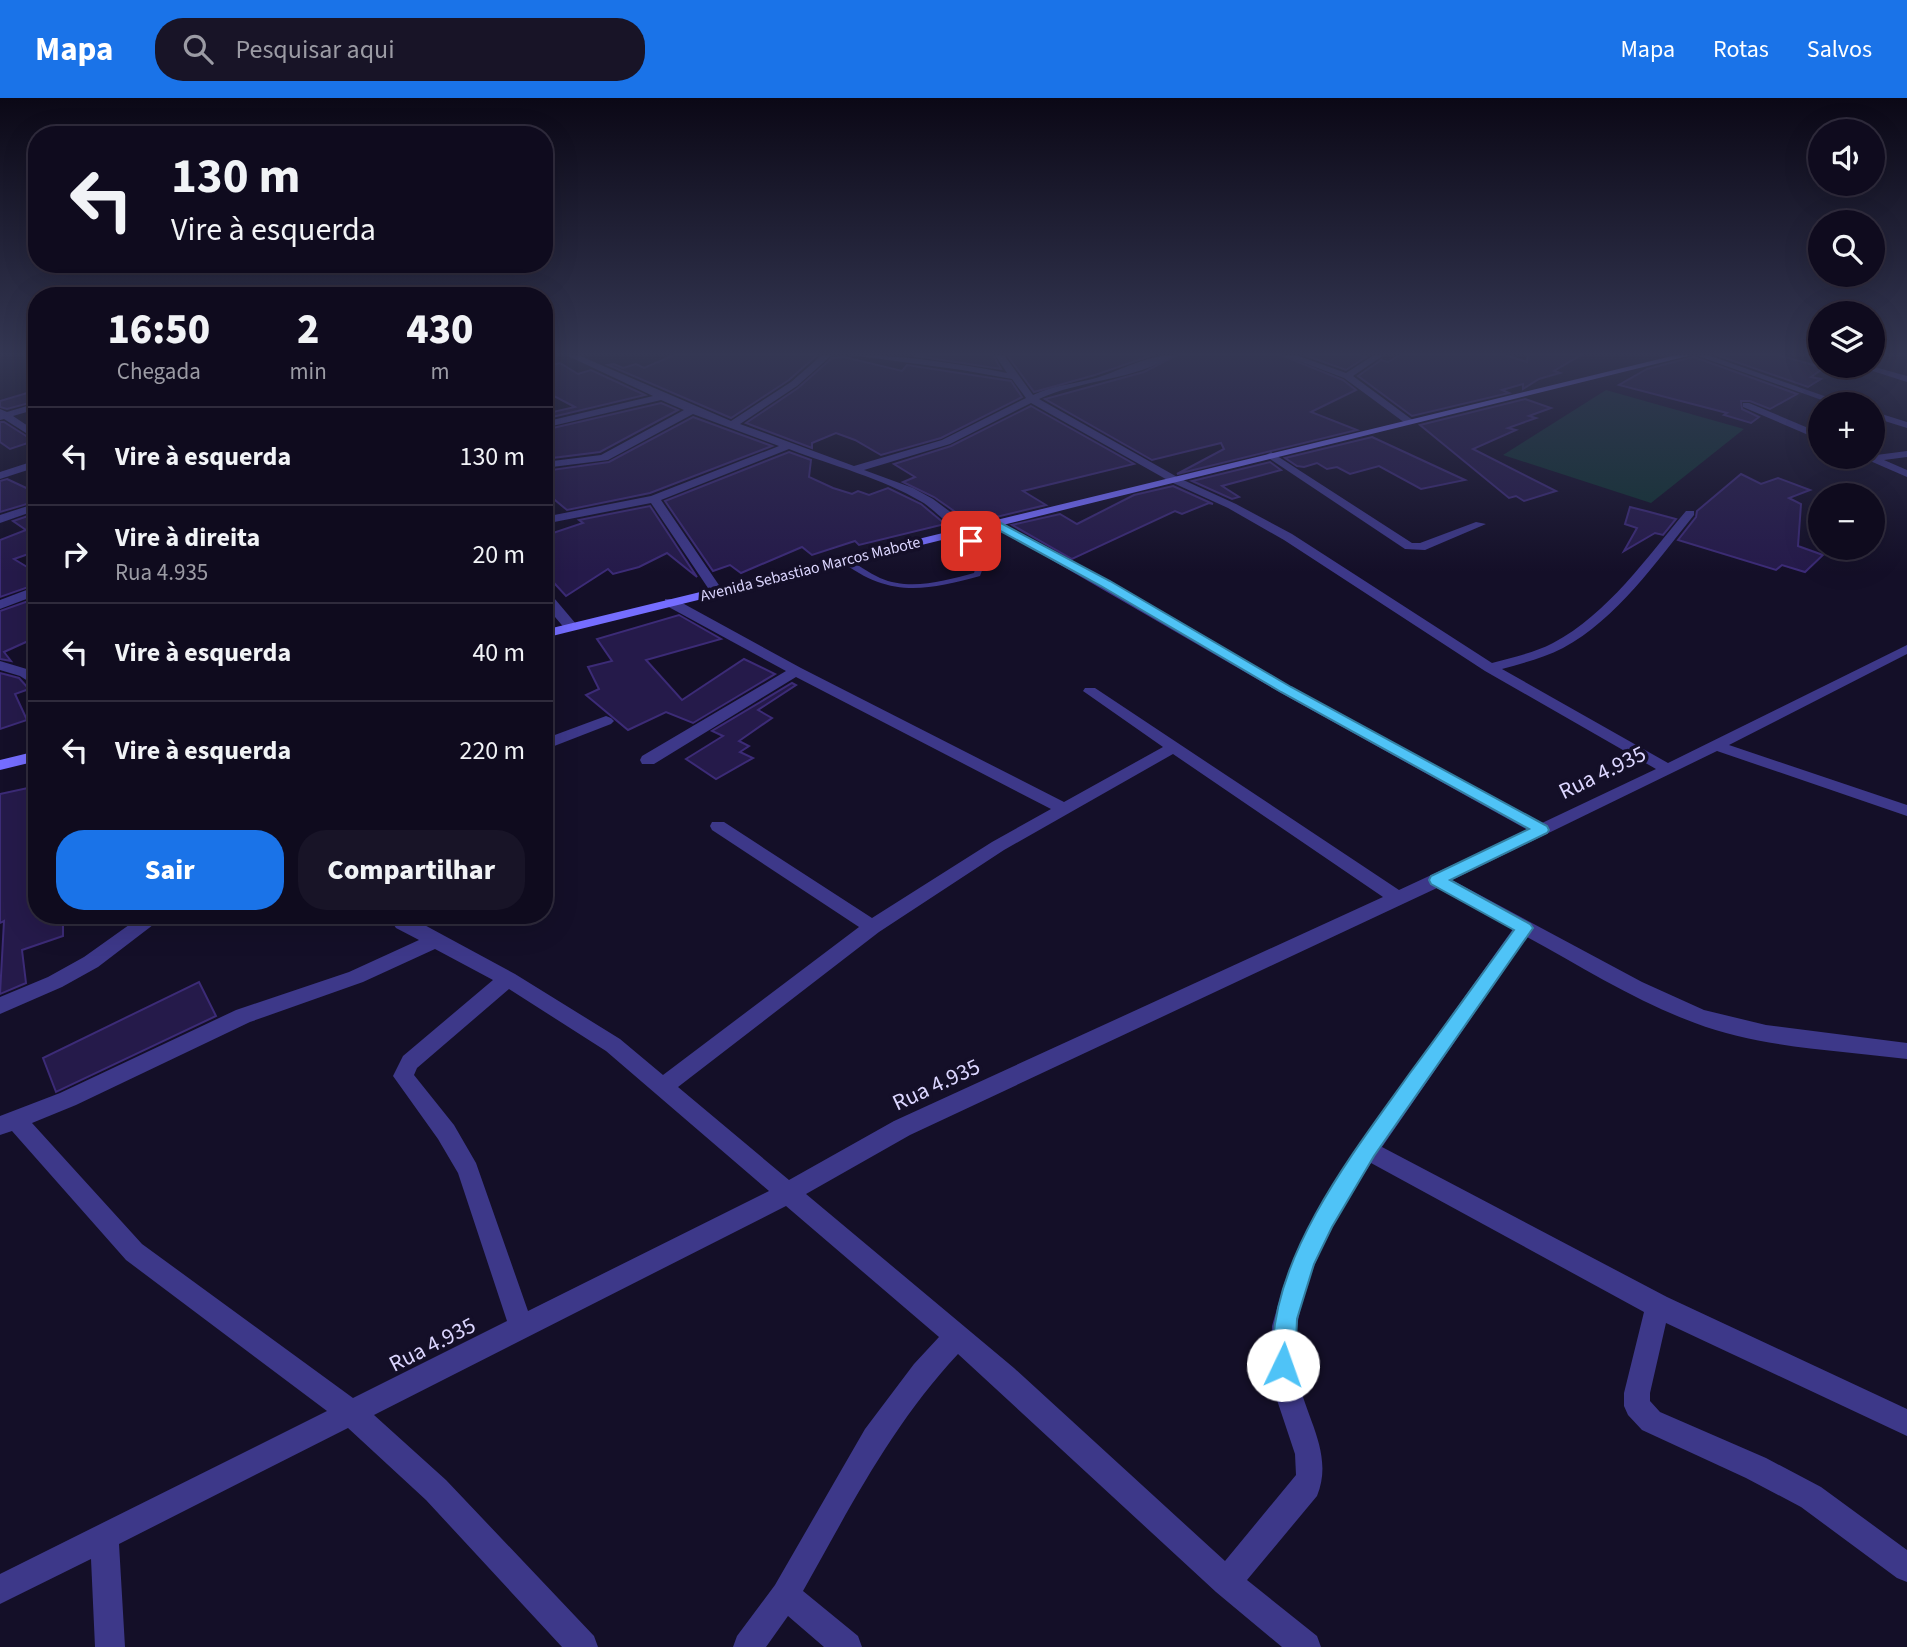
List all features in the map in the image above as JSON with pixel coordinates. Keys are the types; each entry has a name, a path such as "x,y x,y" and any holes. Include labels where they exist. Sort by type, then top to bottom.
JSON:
{"main road":[{"name":"Avenida Sebastiao Marcos Mabote","path":"553,632 1383,427"},
{"path":"0,765 28,758"}],"street":[{"path":"553,464 604,458 660,427"},
{"path":"738,427 909,490 929,501 968,531"},
{"path":"855,468 946,442 974,427"},
{"path":"1082,427 1175,480 1232,506 1288,537 1490,668 1667,769"},
{"path":"553,519 654,499 788,446"},
{"path":"1885,456 1907,454"},
{"path":"1271,455 1409,547 1421,547 1480,524"},
{"path":"1885,465 1907,474"},
{"path":"0,476 28,466"},
{"path":"654,499 717,591"},
{"path":"0,519 28,509"},
{"path":"1490,668 1541,654 1564,643 1596,618 1648,564 1690,513"},
{"path":"997,524 1286,690 1541,830"},
{"path":"0,605 28,594"},
{"path":"670,602 796,671 1065,808"},
{"path":"553,606 571,627"},
{"name":"Rua 4.935","path":"0,1589 353,1414 788,1193 902,1128 1437,880 1907,649"},
{"path":"0,665 28,676"},
{"path":"648,760 796,671"},
{"path":"1090,691 1397,898"},
{"path":"553,742 606,721"},
{"path":"1714,746 1907,811"},
{"path":"663,1087 872,927 998,846 1173,748"},
{"path":"718,826 872,927"},
{"path":"1437,880 1635,988 1700,1017 1766,1033 1907,1051"},
{"path":"0,1006 55,982 91,962 144,924"},
{"path":"403,924 508,979 612,1045 958,1336 1226,1582 1306,1647"},
{"path":"1226,1582 1307,1486 1312,1474 1310,1455 1290,1401 1283,1365 1286,1319 1304,1262 1325,1220 1367,1150 1524,928"},
{"path":"433,941 356,977 243,1016 68,1099 8,1123 134,1252 353,1414 436,1490 583,1647"},
{"path":"508,979 410,1062 403,1076 446,1132 468,1170 522,1327"},
{"path":"1367,1150 1658,1306 1907,1423"},
{"path":"1658,1306 1637,1393 1637,1406 1651,1421 1756,1468 1811,1497 1907,1568"},
{"path":"748,1647 786,1595 874,1438 923,1373 958,1336"},
{"path":"104,1537 110,1647"},
{"path":"786,1595 848,1647"}],"lane":[{"path":"844,560 880,581 908,586 940,584 977,574 984,557 971,541 968,531"}],"green space":[{"path":"1547,427 1744,429 1651,503 1503,455"}],"building":[{"path":"0,427 12,427 28,437 28,443 10,449 0,442"},
{"path":"646,427 600,452 553,458 553,428"},
{"path":"674,427 721,427 772,446 650,493 567,510 553,498 553,470 609,462"},
{"path":"757,427 962,427 941,438 881,455 836,433 812,443 812,448"},
{"path":"988,427 1069,427 1134,464 1023,491 1046,505 988,519 978,514 964,518 934,497 903,482 915,477 894,464 951,446"},
{"path":"1095,427 1350,427 1357,430 1177,474 1224,449 1221,443 1152,460"},
{"path":"1423,427 1510,427 1508,428 1516,430 1473,449 1556,491 1524,501 1516,496 1509,498"},
{"path":"1372,437 1465,480 1421,489 1379,466 1350,474 1337,467 1327,469 1317,463 1297,466 1285,458"},
{"path":"789,452 811,460 809,477 852,494 858,491 869,495 888,488 921,504 945,524 859,545 855,541 812,555 802,547 741,573 730,565 713,571 665,501"},
{"path":"1270,462 1281,470 1222,486 1239,497 1232,499 1192,481"},
{"path":"1741,474 1761,484 1778,478 1808,489 1789,498 1801,504 1798,546 1808,550 1808,560 1818,560 1805,572 1782,565 1776,570 1678,540 1696,517 1697,511"},
{"path":"7,479 28,489 28,504 0,512 0,481"},
{"path":"1173,486 1213,504 1209,503 1182,514 1175,511 1072,559 1012,525 1060,514 1077,524 1134,495"},
{"path":"650,506 697,577 667,553 639,567 613,574 608,569 566,596 553,582 553,533 583,523 579,520"},
{"path":"1630,507 1676,519 1663,535 1655,533 1624,551 1637,528 1625,524"},
{"path":"28,516 28,554 14,559 28,568 28,587 0,597 0,540 26,530 13,521"},
{"path":"28,601 28,641 4,652 11,661 0,659 0,611"},
{"path":"679,615 721,639 646,660 682,700 744,659 775,674 693,723 666,712 628,730 586,695 599,689 588,667 612,661 597,639"},
{"path":"0,673 19,678 28,689 15,694 27,720 0,729"},
{"path":"792,683 796,685 758,710 772,718 739,741 749,746 740,752 753,758 716,779 686,759 723,736 712,731"},
{"path":"28,788 28,924 63,924 63,936 22,950 26,983 0,994 4,921 0,923 0,794"},
{"path":"199,982 216,1016 56,1092 43,1058"}],"route":[{"path":"971,541 968,531 997,524 1286,690 1541,830 1437,880 1524,928 1367,1150 1325,1220 1304,1262 1286,1319 1283,1365"}]}
